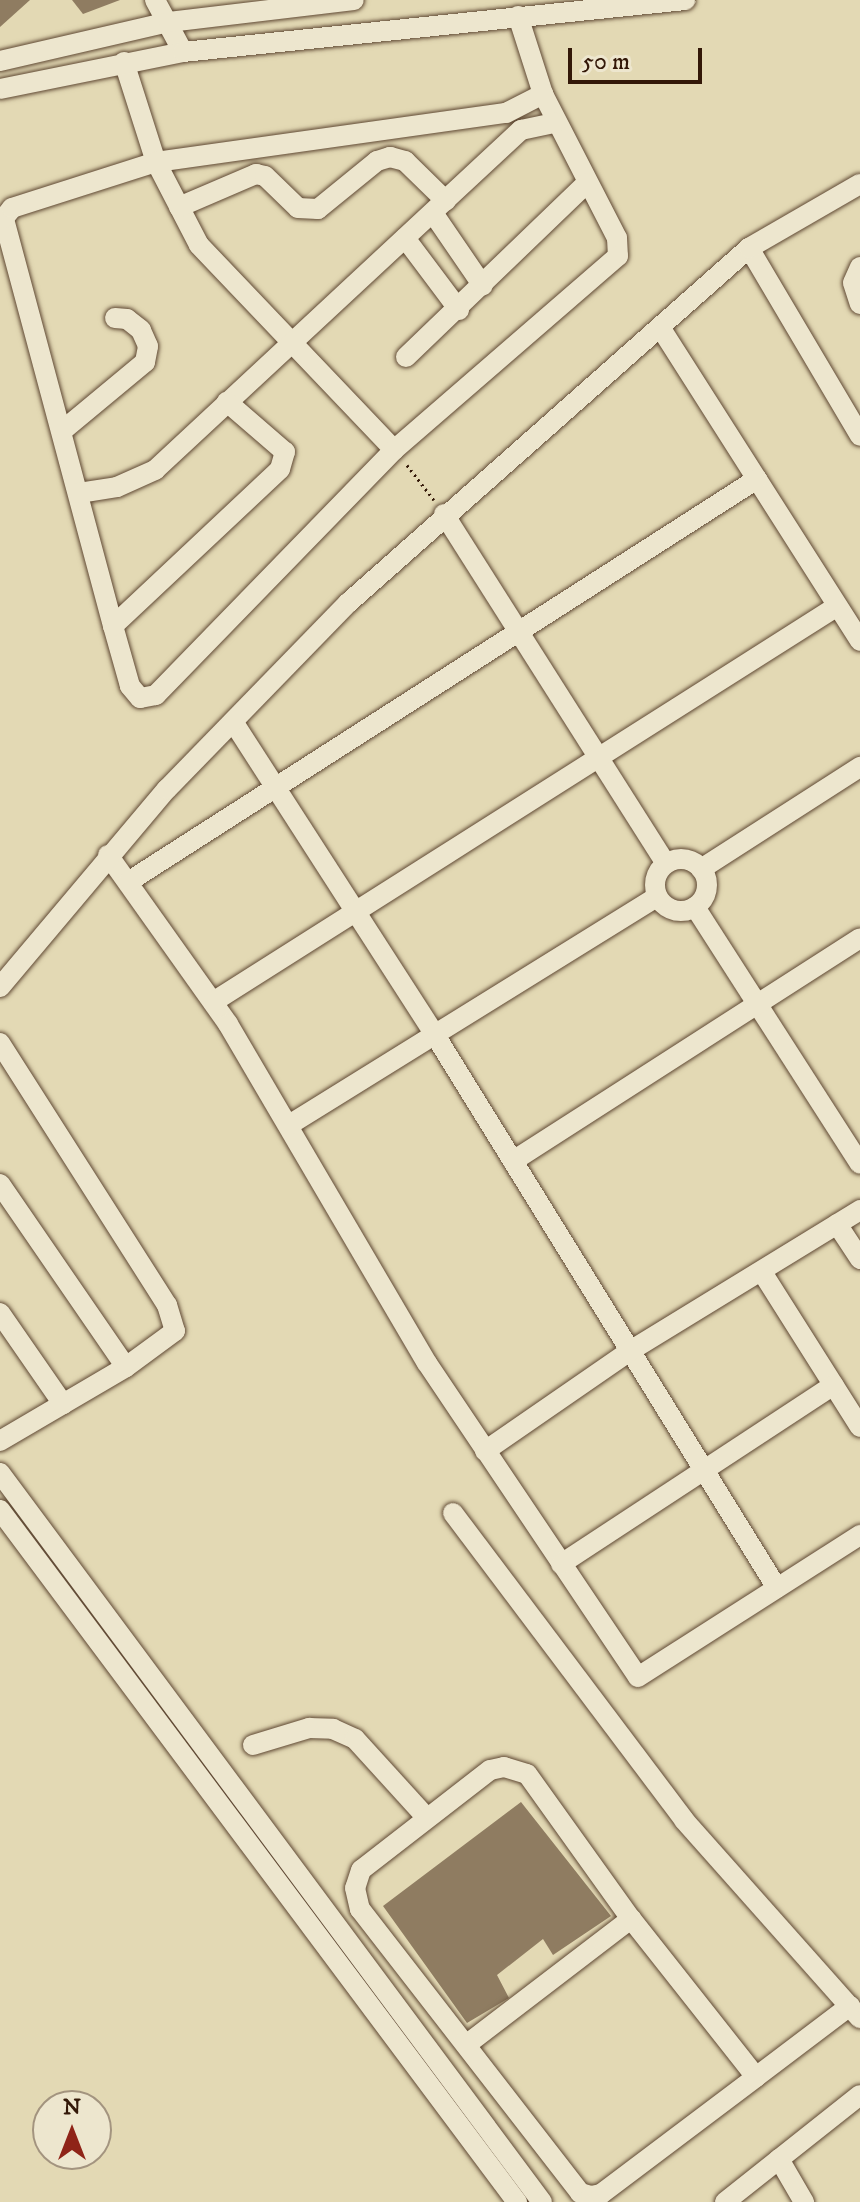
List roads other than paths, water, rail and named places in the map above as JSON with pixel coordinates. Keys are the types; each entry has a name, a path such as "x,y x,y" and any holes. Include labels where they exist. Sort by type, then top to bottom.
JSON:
{"street":[{"path":"155,0 183,52"},
{"path":"0,61 222,8 354,0"},
{"path":"0,89 183,52 518,16 590,5 685,0"},
{"path":"518,16 555,123 617,238 618,256 399,454 148,700 130,686 4,218 12,208 156,162 506,113 543,94"},
{"path":"124,62 156,162 199,245 399,454"},
{"path":"79,493 117,487 155,470 521,130 555,123"},
{"path":"179,207 256,174 265,176 298,208 318,209 377,161 390,157 405,161 440,207 483,286"},
{"path":"406,357 459,310 587,183"},
{"path":"0,987 108,855 438,506 660,327 749,248 860,184"},
{"path":"405,238 459,310"},
{"path":"749,248 860,436"},
{"path":"860,267 853,283 860,304"},
{"path":"62,431 145,362 148,346 141,330 127,319 115,318"},
{"path":"660,327 860,641"},
{"path":"113,626 280,469 285,452 227,402"},
{"path":"128,882 757,479"},
{"path":"438,506 521,630 666,864"},
{"path":"213,1002 836,607"},
{"path":"234,723 435,1035 777,1588"},
{"path":"701,869 860,767"},
{"path":"108,855 213,1002 289,1125 326,1198 485,1451 638,1677 860,1535"},
{"path":"681,859 701,869 707,885 695,907 678,911 657,897 655,882 666,864 681,859"},
{"path":"289,1125 657,897"},
{"path":"695,907 860,1164"},
{"path":"513,1161 860,938"},
{"path":"0,1043 174,1321 175,1331 126,1367 0,1441"},
{"path":"0,1184 126,1367"},
{"path":"485,1451 630,1351 860,1210"},
{"path":"837,1224 860,1259"},
{"path":"762,1272 860,1427"},
{"path":"0,1313 63,1404"},
{"path":"561,1564 833,1385"},
{"path":"0,1473 542,2202"},
{"path":"0,1510 517,2202"},
{"path":"453,1513 684,1820 855,2012 756,2077 591,2196 580,2193 360,1909 355,1888 361,1870 426,1817 490,1770 504,1767 527,1774 631,1919 756,2077"},
{"path":"253,1745 309,1728 333,1729 355,1739 426,1817"},
{"path":"466,2045 631,1919"},
{"path":"725,2202 860,2095"},
{"path":"779,2159 804,2202"}]}
